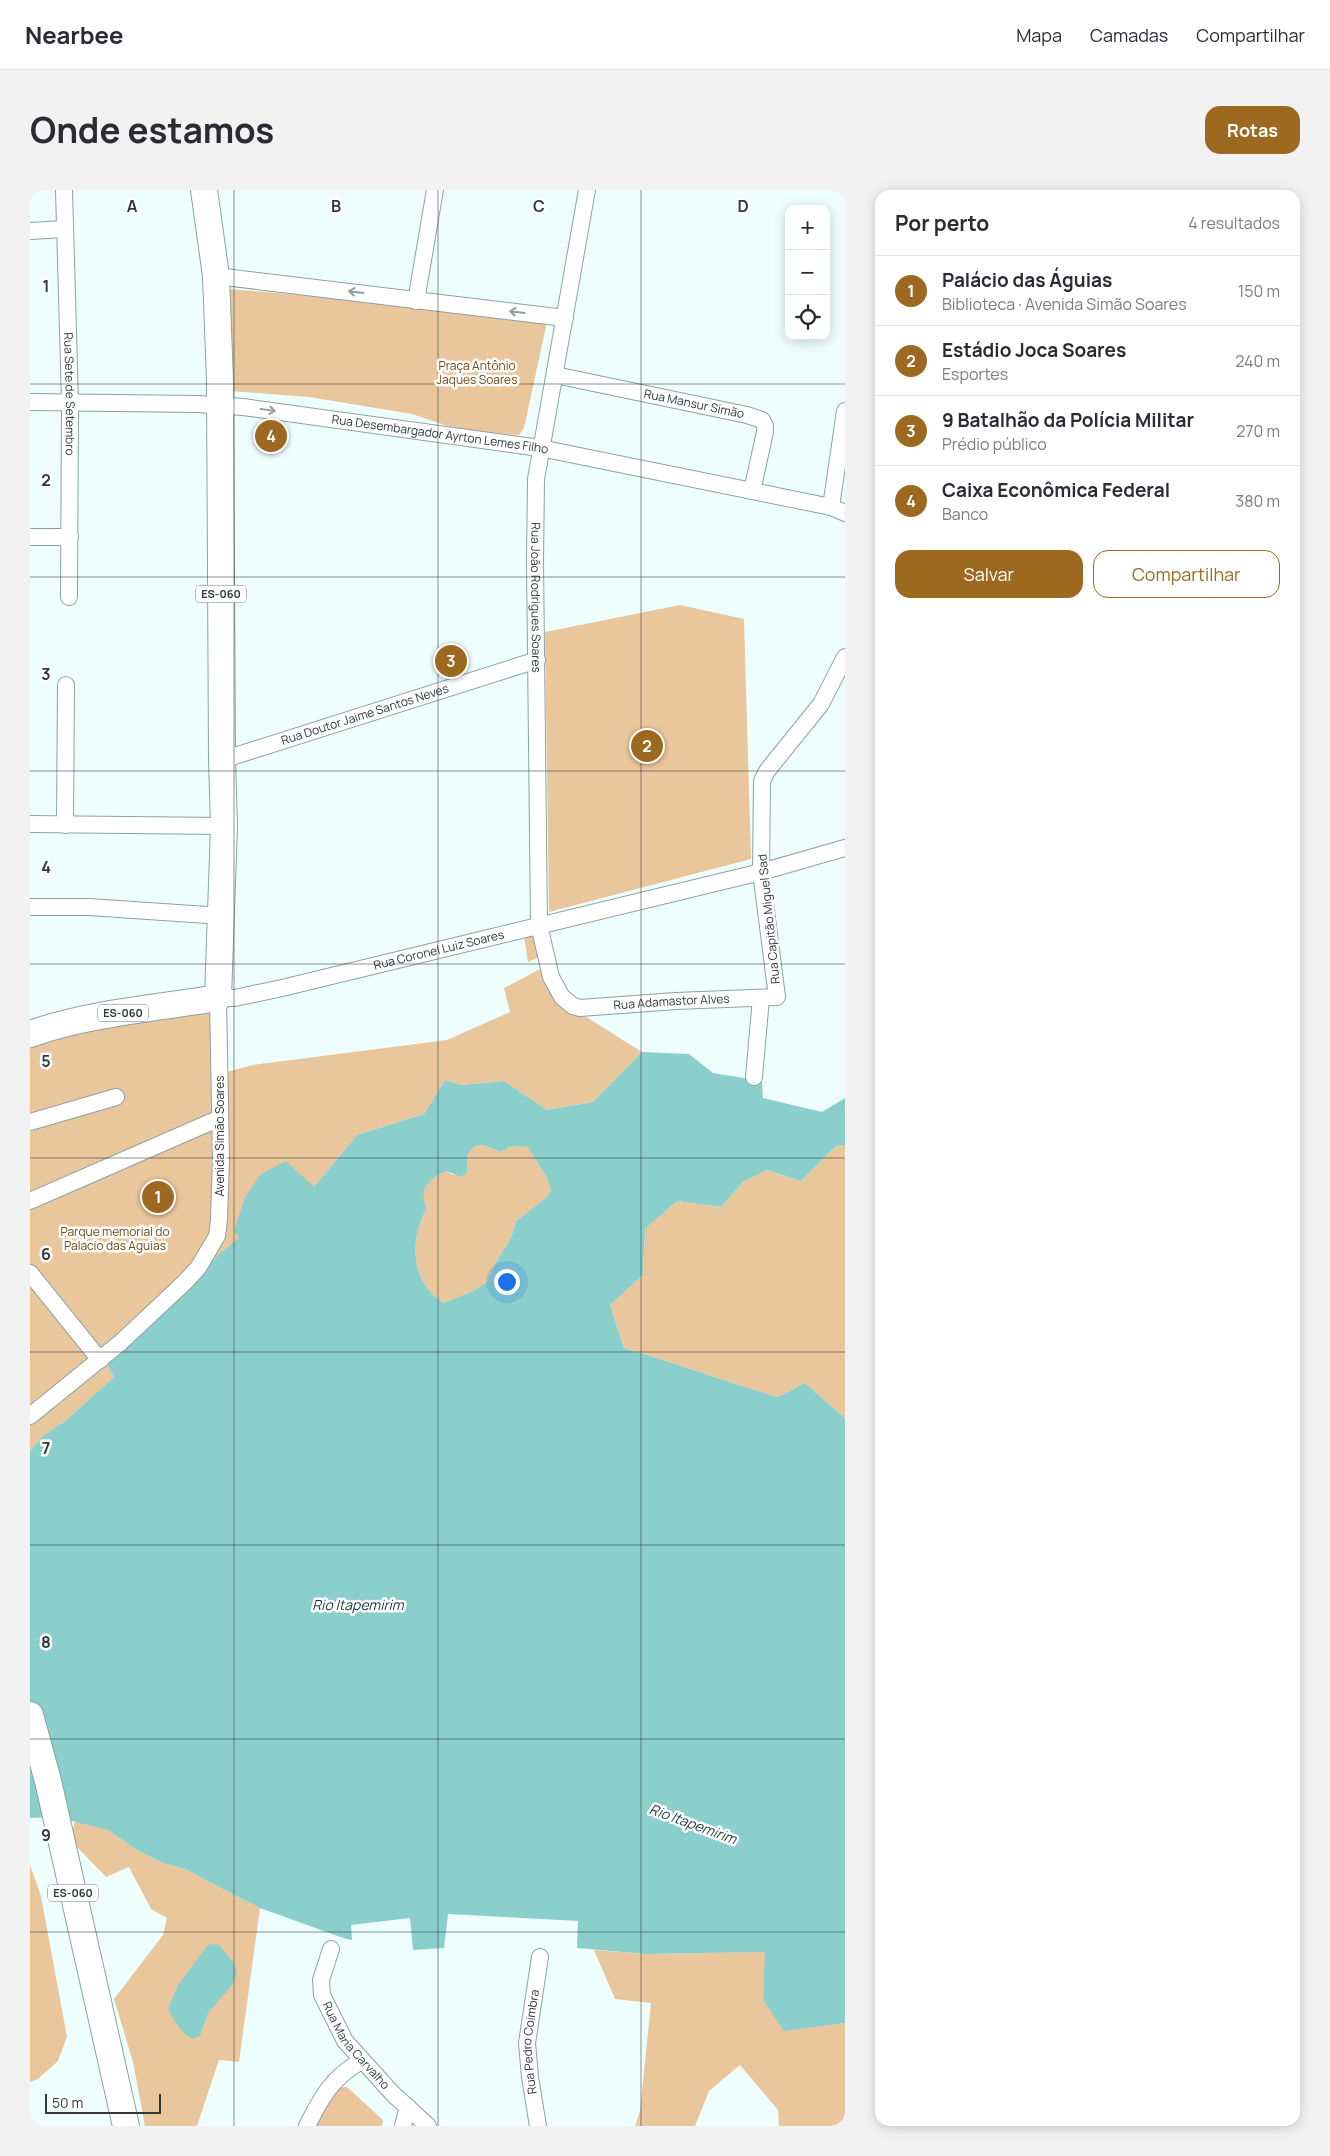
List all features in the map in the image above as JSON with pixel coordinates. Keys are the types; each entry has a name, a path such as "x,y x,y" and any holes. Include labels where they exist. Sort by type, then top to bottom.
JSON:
{"main road":[{"name":"ES-060","path":"204,190 216,276 220,405 224,826 218,998"},
{"name":"Rua Coronel Luiz Soares","path":"30,1034 51,1026 95,1017 218,998"},
{"name":"ES-060","path":"30,1715 48,1781 126,2126"}],"street":[{"name":"Rua Sete de Setembro","path":"64,190 70,402 69,597"},
{"path":"416,301 435,190"},
{"name":"Rua João Rodrigues Soares","path":"568,1003 554,986 539,925 535,553 536,478 587,190"},
{"path":"30,231 64,229"},
{"path":"216,276 565,318"},
{"name":"Rua Mansur Simão","path":"555,375 747,415 762,420 765,432 752,491"},
{"name":"Rua Desembargador Ayrton Lemes Filho","path":"30,402 243,407 540,448 838,510"},
{"path":"838,510 845,411"},
{"path":"30,537 70,537"},
{"name":"Rua Capitão Miguel Sad","path":"777,997 761,872 762,781 767,771 821,704 845,657"},
{"name":"Rua Doutor Jaime Santos Neves","path":"222,760 537,660"},
{"path":"64,825 66,685"},
{"path":"30,824 224,826"},
{"name":"Rua Coronel Luiz Soares","path":"218,998 235,998 282,988 761,872 845,848"},
{"path":"30,908 88,907 222,916"},
{"name":"Rua Adamastor Alves","path":"568,1003 580,1008 596,1008 676,1001 777,997"},
{"name":"Avenida Simão Soares","path":"30,1416 120,1343 198,1268 217,1236 219,1220 220,1118 218,998"},
{"name":"Rua Capitão Miguel Sad","path":"754,1077 761,998"},
{"path":"30,1122 116,1097"},
{"path":"30,1201 220,1118"},
{"path":"30,1273 100,1360"},
{"name":"Rua Maria Carvalho","path":"331,1949 322,1980 322,1995 345,2041 393,2094 428,2126"},
{"name":"Rua Pedro Coimbra","path":"538,2126 527,2043 540,1957"},
{"path":"307,2126 328,2088 344,2071 362,2061"},
{"path":"404,2126 408,2107"}],"green space":[{"name":"Praça Antônio Jaques Soares","path":"230,289 314,296 547,322 524,428 519,435 465,432 412,414 309,397 230,391"},
{"path":"680,605 744,619 751,859 549,912 545,632"},
{"path":"536,934 539,957 528,962 524,937"},
{"name":"Parque memorial do Palacio das Aguias","path":"540,969 559,1005 588,1018 642,1052 593,1102 547,1110 504,1081 461,1085 445,1080 424,1114 357,1135 314,1187 261,1174 240,1238 217,1256 106,1363 114,1377 64,1422 44,1435 30,1451 30,1048 72,1032 214,1001 215,1075 253,1065 447,1040 510,1012 504,988"},
{"path":"483,1145 501,1152 511,1146 528,1147 547,1178 551,1190 547,1197 516,1221 511,1238 497,1260 487,1282 473,1291 444,1303 424,1284 416,1260 417,1233 427,1208 424,1196 425,1190 430,1181 446,1171 453,1175 467,1172 467,1156 473,1146"},
{"path":"845,1145 845,1418 805,1383 778,1397 624,1348 610,1305 643,1275 645,1229 677,1201 721,1207 743,1182 767,1170 801,1181 836,1146"},
{"path":"75,1820 108,1830 135,1849 163,1863 185,1869 260,1908 239,2062 219,2060 197,2126 145,2126 133,2062 114,1999 163,1935 167,1918 151,1909 129,1867 106,1877 77,1847 69,1849","holes":["219,1945 218,2000 209,2012 200,2036"]},
{"path":"30,1865 41,1896 67,2037 58,2061 38,2079 30,2082"},
{"path":"594,1950 646,1954 766,1952 763,2000 784,2030 845,2023 845,2126 779,2126 778,2110 740,2065 709,2091 695,2126 635,2126 640,2111 651,2003 615,1999"},
{"path":"338,2087 347,2087 383,2120 382,2126 316,2126 319,2113"}],"water":[{"name":"Rio Itapemirim","path":"642,1052 689,1054 713,1073 762,1081 763,1098 822,1112 845,1098 845,1145 836,1146 801,1181 767,1170 743,1182 721,1207 677,1201 645,1229 643,1275 610,1305 624,1348 778,1397 805,1383 845,1418 845,2023 784,2031 763,2000 765,1952 646,1954 577,1948 578,1921 448,1914 444,1948 413,1950 410,1918 351,1925 352,1940 346,1939 260,1908 185,1869 163,1863 135,1849 108,1830 56,1817 30,1818 30,1451 44,1435 64,1422 114,1377 106,1363 217,1256 239,1238 234,1231 245,1197 261,1174 286,1161 314,1187 357,1135 424,1114 445,1080 461,1085 504,1081 547,1110 593,1102","holes":["483,1145 501,1152 511,1146 528,1147 547,1178 551,1190 547,1197 516,1221 511,1238 497,1260 487,1282 473,1291 444,1303 424,1284 416,1260 417,1233 427,1208 424,1196 425,1190 430,1181 446,1171 462,1177 467,1172 467,1156 474,1146"]},
{"path":"210,1944 219,1945 234,1963 237,1974 232,1985 209,2012 200,2036 193,2039 181,2030 168,2009 178,1985"}],"place":[{"name":"Caixa Econômica Federal","path":"271,436"},
{"name":"9 Batalhão da Polícia Militar","path":"451,661"},
{"name":"Estádio Joca Soares","path":"647,746"},
{"name":"Palácio das Águias","path":"158,1197"}]}
